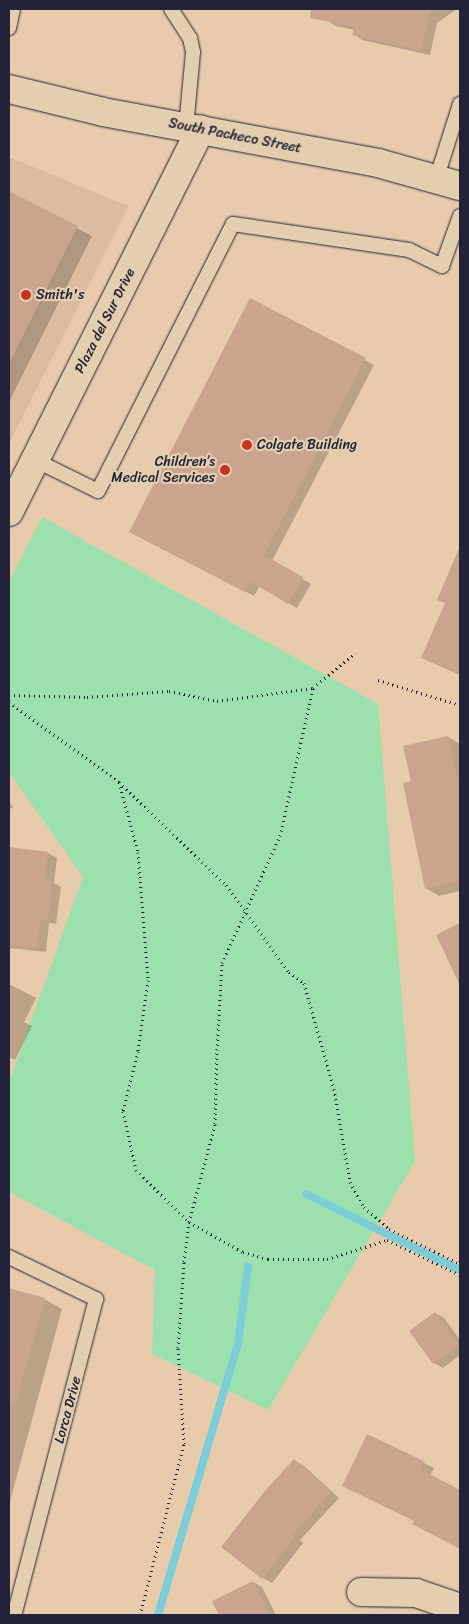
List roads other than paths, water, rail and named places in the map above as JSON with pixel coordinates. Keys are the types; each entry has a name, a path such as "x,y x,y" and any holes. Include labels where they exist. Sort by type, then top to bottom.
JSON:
{"street":[{"name":"South Pacheco Street","path":"9,89 103,112 378,163 448,183"},
{"name":"Plaza del Sur Drive","path":"9,512 194,128"},
{"path":"362,1592 416,1593 460,1608"}],"lane":[{"path":"9,28 14,9"},
{"path":"171,9 190,38 193,52 194,128"},
{"path":"448,183 460,104"},
{"path":"35,460 98,491 233,224 409,250 442,266 460,216"},
{"name":"Lorca Drive","path":"9,1257 96,1299 14,1615"}],"waterway":[{"path":"306,1194 460,1270"},
{"path":"158,1615 238,1344 248,1267"}],"place":[{"name":"Smith's","path":"26,295"},
{"name":"Colgate Building","path":"247,445"},
{"name":"Children’s Medical Services","path":"225,470"}]}
